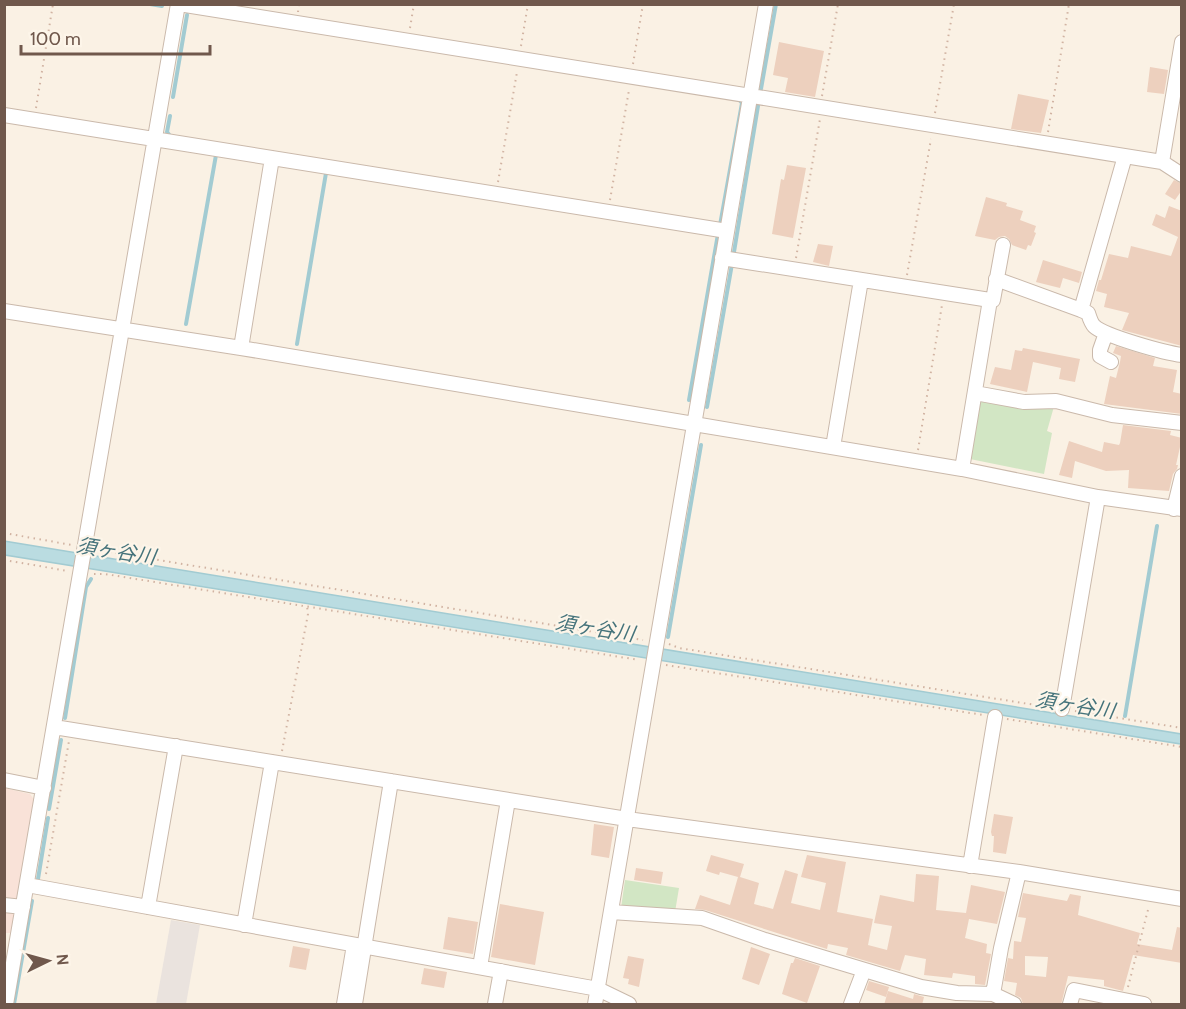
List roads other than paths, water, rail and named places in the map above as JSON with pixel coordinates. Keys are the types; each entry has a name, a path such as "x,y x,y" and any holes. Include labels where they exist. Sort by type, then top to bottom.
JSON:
{"street":[{"path":"6,1005 178,4 1162,162 1182,175"},
{"path":"595,1005 766,4"},
{"path":"1162,162 1175,119 1182,42"},
{"path":"4,115 727,231"},
{"path":"1081,310 1125,156"},
{"path":"241,348 272,158"},
{"path":"962,469 990,300 993,300 1003,245"},
{"path":"722,258 990,300"},
{"path":"996,279 1088,313 1094,326 1106,333 1158,350 1182,355"},
{"path":"832,447 861,280"},
{"path":"4,311 241,348 832,447 962,469 1098,497 1178,509 1182,476"},
{"path":"1106,333 1100,356 1111,362"},
{"path":"975,393 1024,402 1056,401 1112,415 1182,423"},
{"path":"1062,709 1098,497"},
{"path":"970,866 995,717"},
{"path":"54,726 627,819 1019,872 1182,899"},
{"path":"148,907 176,746"},
{"path":"244,925 276,762"},
{"path":"4,780 44,788"},
{"path":"344,1005 360,946 392,781"},
{"path":"480,967 508,800"},
{"path":"993,994 1019,872"},
{"path":"27,885 598,989 629,1005"},
{"path":"4,906 23,907"},
{"path":"611,912 702,918 955,999 993,994 1014,1005"},
{"path":"355,1005 360,946"},
{"path":"851,1005 864,970"},
{"path":"495,1005 501,971"},
{"path":"1070,1005 1074,990 1144,1005"}],"water":[{"path":"4,541 1181,734 1181,744 5,555"}],"waterway":[{"path":"150,4 162,6"},
{"path":"761,89 776,4"},
{"path":"173,97 187,15"},
{"path":"720,225 742,103 739,99"},
{"path":"734,252 758,106"},
{"path":"170,116 167,132 170,136"},
{"path":"186,324 216,155"},
{"path":"297,344 326,173"},
{"path":"689,400 718,234"},
{"path":"707,407 732,264"},
{"path":"668,637 701,445"},
{"path":"1125,716 1157,526"},
{"path":"65,718 86,587 91,579"},
{"path":"49,809 61,740"},
{"path":"38,879 48,818"},
{"path":"14,1004 32,901"}],"water label":[{"name":"須ヶ谷川","path":"116,551"},
{"name":"須ヶ谷川","path":"595,628"},
{"name":"須ヶ谷川","path":"1075,705"}]}
